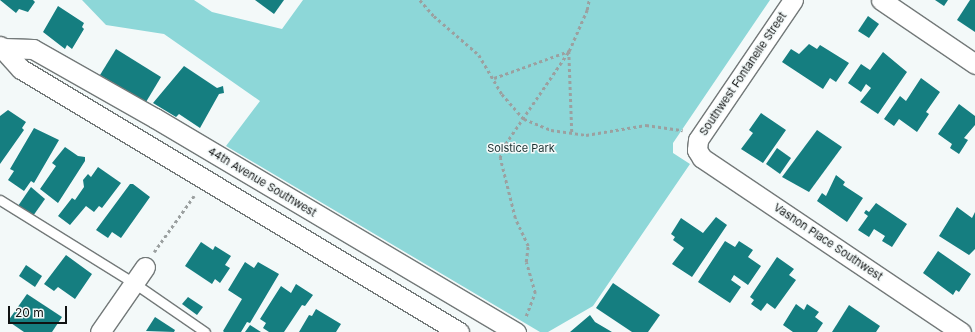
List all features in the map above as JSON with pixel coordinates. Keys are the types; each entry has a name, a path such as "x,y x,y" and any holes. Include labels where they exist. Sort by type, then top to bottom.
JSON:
{"street":[{"name":"Southwest Fontanelle Street","path":"696,150 698,140 793,0"},
{"path":"882,0 975,64"},
{"name":"44th Avenue Southwest","path":"1,48 21,69 459,332"},
{"name":"44th Avenue Southwest","path":"1,48 33,49 155,118 516,332"},
{"name":"Vashon Place Southwest","path":"696,150 702,158 961,332"},
{"path":"100,332 149,261"},
{"path":"970,332 975,326"}],"lane":[{"path":"0,200 134,283 205,332"}],"path":[{"path":"420,0 434,16 479,55 494,78 502,94 524,118 551,130 586,135 646,125 685,130"},
{"path":"528,312 535,292 526,262 528,246 519,228 500,166 502,149 570,51 587,10 589,0"},
{"path":"494,78 570,51"},
{"path":"570,51 572,133"},
{"path":"149,261 196,194"}],"green space":[{"name":"Solstice Park","path":"82,0 194,0 212,12 282,29 303,0 770,0 673,143 673,153 690,164 593,306 548,332 540,332 226,146 260,101 164,34 106,25"}],"building":[{"path":"0,0 33,0 35,2 28,12 19,9 16,13"},
{"path":"255,0 284,0 274,14"},
{"path":"935,0 948,0 944,6"},
{"path":"970,0 975,0 975,32 957,20"},
{"path":"58,6 84,23 82,27 84,29 72,49 67,45 65,49 43,32"},
{"path":"868,16 879,24 869,38 858,31"},
{"path":"809,44 817,49 820,45 849,63 836,82 830,78 823,89 782,62 791,49 799,54"},
{"path":"116,49 161,77 146,102 100,75"},
{"path":"883,52 907,72 878,114 860,102 871,88 866,84 861,92 848,83 861,64 870,70"},
{"path":"184,66 217,88 223,86 224,93 219,94 200,128 179,114 176,117 153,103"},
{"path":"921,78 940,92 926,112 929,114 917,132 899,119 894,126 884,119 900,96 906,101"},
{"path":"959,104 975,116 975,125 964,138 968,140 959,154 950,148 952,144 938,134"},
{"path":"8,110 26,122 22,128 24,130 0,164 0,116"},
{"path":"761,113 786,130 763,163 741,149 753,133 749,130"},
{"path":"34,128 59,140 34,183 31,181 24,191 8,180 14,171 10,169"},
{"path":"817,130 842,147 809,192 782,177"},
{"path":"65,147 78,156 85,157 85,161 58,203 40,189 56,166 52,163"},
{"path":"777,148 791,158 780,174 766,164"},
{"path":"98,167 121,183 102,208 99,206 94,212 86,206 70,225 58,216 72,198 75,200 84,187 83,180 88,174 91,177"},
{"path":"836,175 845,182 843,185 863,198 847,222 817,201 822,193 826,196"},
{"path":"130,184 133,184 150,197 121,238 112,232 108,238 96,230"},
{"path":"31,187 45,199 33,216 18,206"},
{"path":"876,203 907,224 892,247 882,241 885,236 874,229 869,237 858,230 868,216 864,213 866,210 869,212"},
{"path":"957,207 972,218 975,212 975,249 969,255 939,236"},
{"path":"716,217 727,225 692,277 672,264 684,248 673,240 675,237 671,234 681,218 703,233"},
{"path":"725,241 735,247 739,241 753,250 748,257 761,266 748,285 734,275 731,280 741,287 730,303 698,282"},
{"path":"201,242 213,250 215,246 231,256 225,265 230,268 220,283 215,279 212,284 185,266"},
{"path":"938,251 971,274 959,292 956,290 953,295 923,273"},
{"path":"66,255 92,274 75,299 58,287 54,291 44,284"},
{"path":"777,257 794,269 789,275 796,280 775,309 767,303 761,311 751,304 754,300 750,297"},
{"path":"245,262 254,268 258,262 279,274 250,323 247,322 241,332 224,332 223,331 242,299 228,290"},
{"path":"26,265 42,276 35,287 19,276"},
{"path":"613,283 660,315 648,332 632,332 596,308"},
{"path":"296,284 313,295 305,306 302,305 284,332 269,332 263,328 266,323 260,319 281,286 291,293"},
{"path":"27,294 62,317 52,332 24,332 8,321"},
{"path":"188,297 203,307 197,315 182,304"},
{"path":"796,304 804,310 807,304 819,312 815,317 823,323 817,332 793,332 783,325"},
{"path":"849,305 880,326 876,332 832,332"},
{"path":"316,309 341,324 336,332 299,332 309,315 312,316"},
{"path":"590,315 595,322 612,332 570,332"},
{"path":"155,317 175,330 174,332 146,331"},
{"path":"250,325 261,332 245,332"}]}
